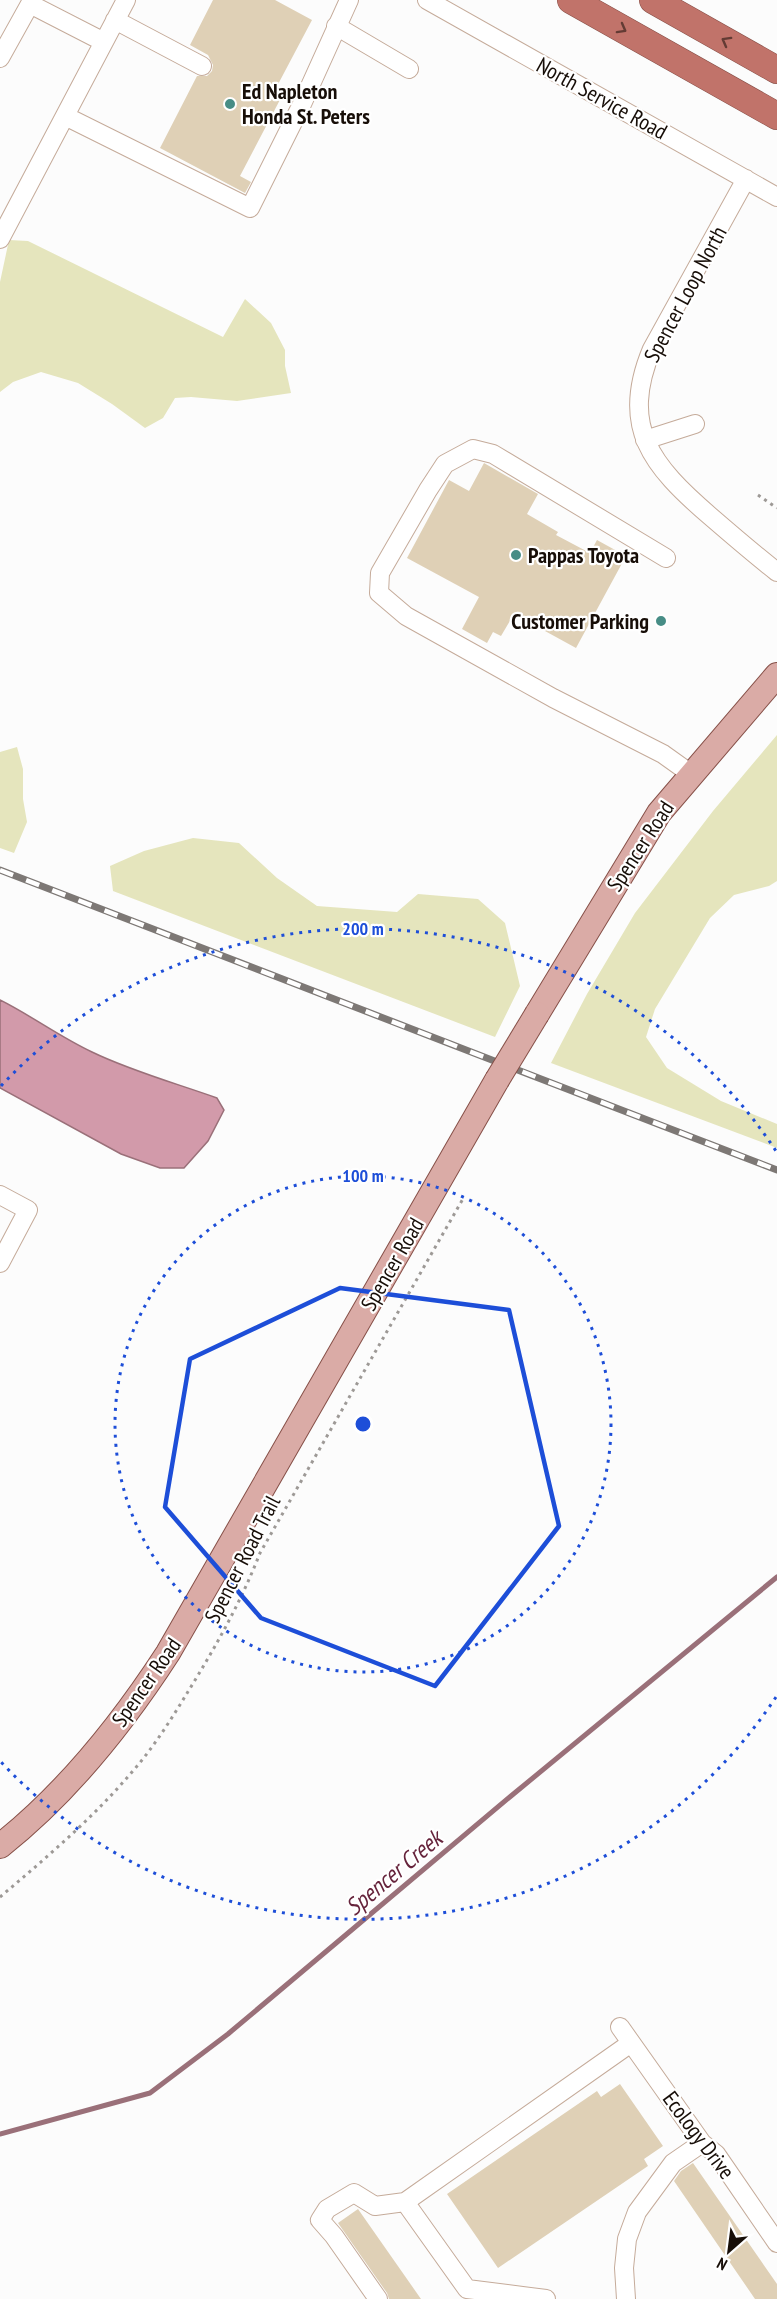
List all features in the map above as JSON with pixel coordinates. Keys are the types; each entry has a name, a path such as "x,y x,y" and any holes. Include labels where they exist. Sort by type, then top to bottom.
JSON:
{"highway":[{"path":"571,0 777,116"},
{"path":"653,0 777,70"}],"main road":[{"name":"Spencer Road","path":"0,1846 50,1801 89,1760 137,1700 162,1662 497,1080 630,859 660,813 691,774 777,675"}],"street":[{"path":"0,239 126,0"},
{"path":"65,116 250,208 302,104 349,0"},
{"name":"North Service Road","path":"428,0 777,197"},
{"path":"0,57 30,4 38,3 104,42"},
{"path":"115,20 202,66"},
{"path":"336,26 409,69"},
{"name":"Spencer Loop North","path":"746,179 646,364 639,398 640,419 645,440 653,456 673,482 777,572"},
{"path":"645,440 695,424"},
{"path":"666,558 493,454 473,449 445,464 428,490 380,573 379,593 406,616 553,698 663,754 691,774"},
{"path":"0,1195 28,1210 0,1263"},
{"name":"Ecology Drive","path":"620,2027 702,2143 716,2154 777,2243"},
{"path":"378,2299 334,2236 320,2220 327,2209 354,2193 375,2206 405,2202 631,2043"},
{"path":"626,2299 624,2268 627,2239 637,2212 673,2163 702,2143"},
{"path":"405,2202 466,2294 546,2299"}],"path":[{"path":"758,495 777,508"},
{"name":"Spencer Road Trail","path":"0,1897 96,1812 134,1771 170,1720 233,1615 246,1590 260,1553 464,1197"}],"highlighted area":[{"path":"340,1288 509,1310 559,1526 435,1686 261,1618 165,1507 190,1359"}],"green space":[{"path":"9,240 28,241 223,337 245,299 271,323 285,350 285,366 291,393 237,401 175,398 163,418 145,428 78,383 41,372 13,382 0,392 0,282"},
{"path":"777,735 777,881 769,886 734,895 710,918 655,1009 646,1037 667,1068 721,1101 777,1124 777,1148 551,1063 587,994 635,913 713,811"},
{"path":"17,747 23,769 23,799 27,822 14,853 0,848 0,752"},
{"path":"193,838 239,843 277,878 317,906 397,912 418,894 478,899 505,923 520,986 495,1037 113,891 110,866 144,851"}],"shaded area":[{"path":"0,1000 107,1059 217,1098 224,1110 208,1141 184,1168 160,1168 121,1154 0,1088"}],"building":[{"name":"Ed Napleton Honda St. Peters","path":"213,0 275,0 312,20 275,90 283,94 240,176 251,182 245,193 160,148 197,76 207,76 212,71 213,65 208,55 190,45"},
{"name":"Pappas Toyota","path":"484,463 538,494 527,514 558,532 556,535 590,553 597,540 626,556 576,648 514,614 501,636 493,632 487,643 462,629 479,597 407,558 449,480 469,491"},
{"path":"620,2084 663,2146 644,2159 648,2166 498,2268 447,2194 597,2091 601,2097"},
{"path":"693,2163 777,2284 777,2299 755,2299 674,2181 681,2171"},
{"path":"358,2209 421,2299 389,2299 338,2223"}],"waterway":[{"name":"Spencer Creek","path":"0,2134 150,2093 228,2034 511,1796 777,1577"}],"railway":[{"path":"0,870 777,1170"}],"place":[{"name":"Ed Napleton Honda St. Peters","path":"230,104"},
{"name":"Pappas Toyota","path":"516,555"},
{"name":"Customer Parking","path":"661,621"}]}
